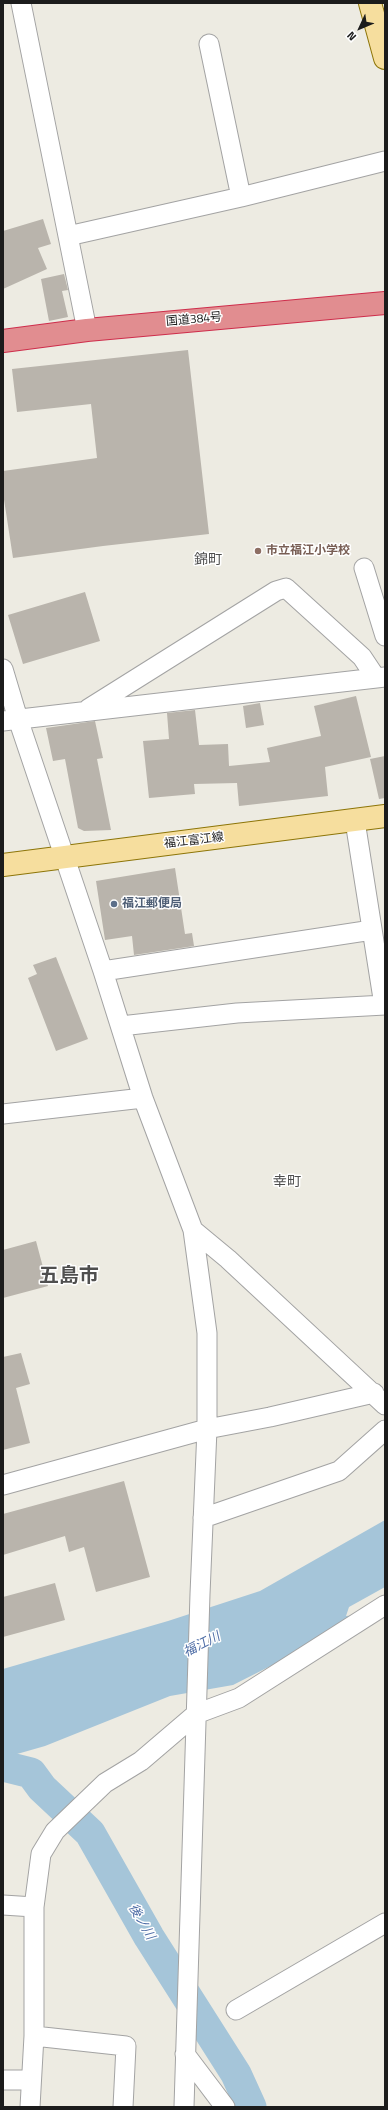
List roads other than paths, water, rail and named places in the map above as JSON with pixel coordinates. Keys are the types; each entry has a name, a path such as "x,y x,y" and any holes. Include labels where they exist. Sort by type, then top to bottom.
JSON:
{"highway":[{"name":"国道384号","path":"3,341 87,330 385,303"}],"main road":[{"path":"370,3 385,58"},
{"name":"福江富江線","path":"3,865 385,816"}],"street":[{"path":"22,3 87,330"},
{"path":"209,44 241,197"},
{"path":"68,236 241,197 385,161"},
{"path":"364,568 385,636"},
{"path":"83,712 276,591 286,588 362,657 380,678"},
{"path":"3,669 10,720 64,857 104,971 143,1098 193,1230 207,1333 207,1429 200,1594 184,2107"},
{"path":"10,720 380,678"},
{"path":"121,1026 237,1013 384,1005 355,820"},
{"path":"104,971 372,930"},
{"path":"3,1114 143,1098"},
{"path":"193,1230 228,1259 379,1399"},
{"path":"3,1485 207,1429 379,1399"},
{"path":"203,1518 339,1471 385,1430"},
{"path":"30,2107 34,2036 34,1907 42,1854 55,1831 105,1783 141,1761 196,1714 239,1698 385,1605"},
{"path":"3,1905 34,1907"},
{"path":"236,2010 385,1923"},
{"path":"34,2036 126,2046 123,2107"},
{"path":"185,2054 225,2107"},
{"path":"3,2080 31,2080"}],"water":[{"name":"福江川","path":"385,1520 385,1587 349,1607 346,1616 358,1615 316,1643 233,1685 170,1696 45,1746 3,1758 3,1669 168,1621 260,1591"}],"waterway":[{"name":"後ノ川","path":"3,1766 31,1773 42,1788 90,1833 149,1937 236,2074 251,2107"}],"place":[{"name":"市立福江小学校","path":"258,551"},
{"name":"福江郵便局","path":"114,904"}],"district":[{"name":"錦町","path":"208,561"},
{"name":"幸町","path":"287,1183"},
{"name":"五島市","path":"69,1277"}]}
